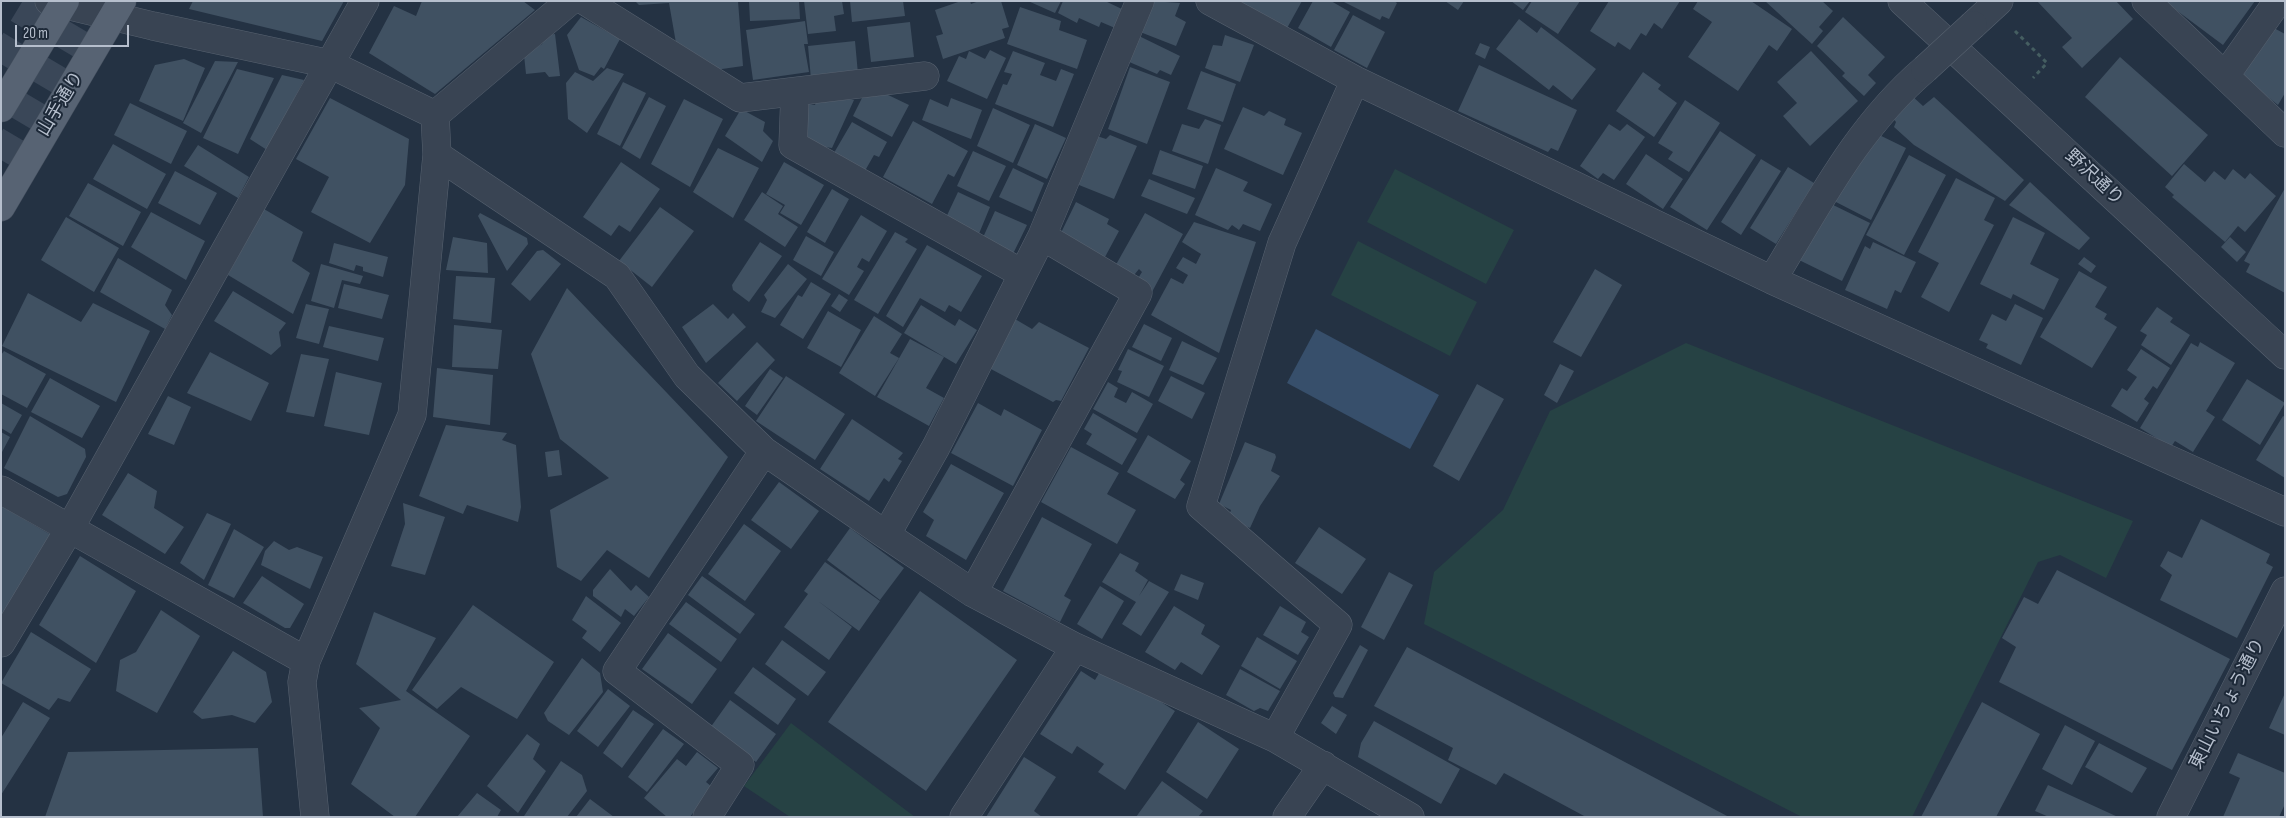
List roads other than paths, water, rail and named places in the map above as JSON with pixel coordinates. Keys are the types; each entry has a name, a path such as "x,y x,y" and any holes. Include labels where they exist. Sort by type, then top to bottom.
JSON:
{"main road":[{"path":"1,108 59,2"},
{"name":"山手通り","path":"1,208 118,9"},
{"path":"1,229 40,140"}],"street":[{"path":"1,643 70,528 365,1"},
{"path":"435,115 570,1"},
{"path":"585,1 740,98 925,76"},
{"path":"886,535 936,447 1042,236 1140,1"},
{"path":"1210,1 1355,80 1772,280 2285,512"},
{"name":"野沢通り","path":"1902,1 2285,355"},
{"path":"2146,1 2285,133"},
{"path":"2225,76 2278,1"},
{"path":"59,2 118,9 330,64 435,115"},
{"path":"1772,280 1854,145 1900,90 1987,11"},
{"path":"1275,738 1338,624 1201,506 1282,243 1355,80"},
{"path":"795,92 793,145 1023,274"},
{"path":"315,817 302,682 306,661 412,416 437,155 435,115"},
{"path":"437,155 617,276 687,376 764,451 886,535 973,593 1075,647 1275,738 1410,817"},
{"path":"973,593 1138,293 1042,236"},
{"path":"707,817 740,765 617,671 764,451"},
{"path":"1,490 306,661"},
{"name":"東山いちょう通り","path":"2171,817 2285,591"},
{"path":"964,817 1075,647"},
{"path":"1287,817 1323,765"}],"water":[{"path":"1316,329 1439,395 1410,449 1287,383"}],"tunnel":[{"path":"1,64 39,1"},
{"path":"1,160 95,1"}]}
